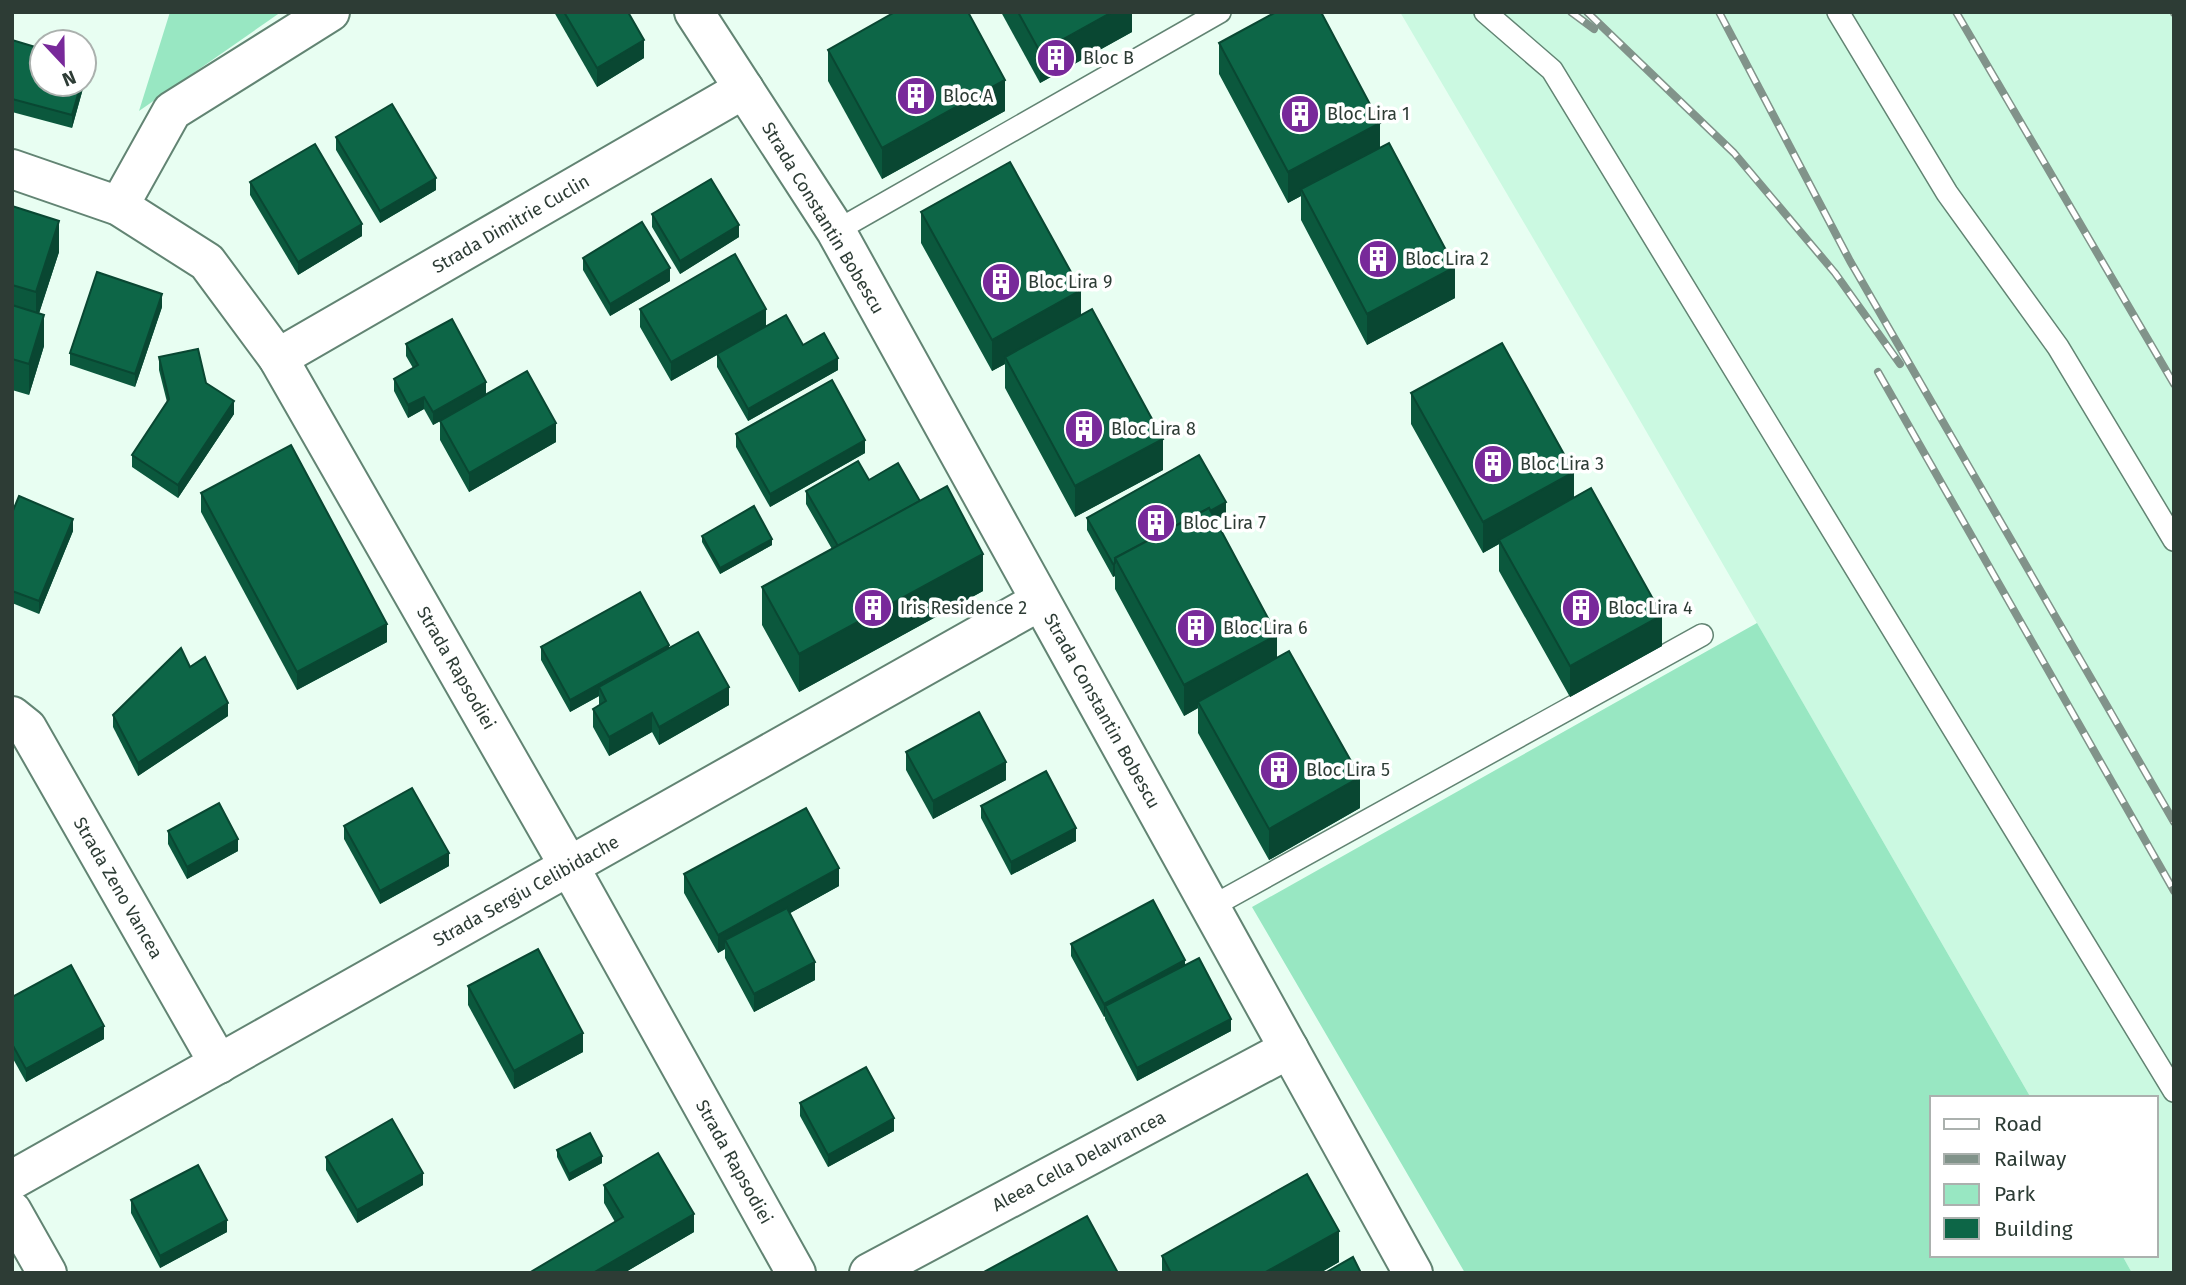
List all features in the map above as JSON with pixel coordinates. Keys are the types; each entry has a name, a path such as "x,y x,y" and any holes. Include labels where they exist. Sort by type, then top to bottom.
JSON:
{"street":[{"path":"119,206 172,111 330,12"},
{"name":"Strada Constantin Bobescu","path":"694,12 836,231 1413,1273"},
{"name":"Strada Dimitrie Cuclin","path":"278,358 744,89"},
{"name":"Strada Rapsodiei","path":"12,169 119,206 207,262 278,358 569,866 796,1273"},
{"name":"Strada Sergiu Celibidache","path":"12,1180 1040,601"},
{"name":"Strada Zeno Vancea","path":"12,716 27,728 219,1064"},
{"name":"Aleea Cella Delavrancea","path":"869,1273 1289,1049"},
{"path":"12,1212 47,1273"}],"lane":[{"path":"836,231 1220,12"},
{"path":"1485,12 1552,70 2174,1091"},
{"path":"1838,12 1947,193 2058,347 2174,540"},
{"path":"1211,907 1702,635"}],"shaded area":[{"path":"1400,12 2174,12 2174,1273 2132,1273 2123,1257 2158,1257 2158,1096 2030,1096 1627,398"}],"green space":[{"path":"170,12 281,12 139,111"},
{"path":"1757,623 2030,1096 1930,1096 1930,1257 2123,1257 2132,1273 1465,1273 1252,907"}],"building":[{"path":"564,12 628,12 644,40 597,68"},
{"name":"Bloc A","path":"895,12 968,12 1005,80 882,148 828,50"},
{"path":"1018,12 1112,12 1040,52"},
{"name":"Bloc Lira 1","path":"1276,12 1321,12 1380,123 1288,172 1219,43"},
{"path":"12,40 28,45 28,98 77,98 72,115 12,99"},
{"path":"392,104 436,178 380,211 336,137"},
{"name":"Bloc Lira 2","path":"1389,143 1455,267 1367,314 1301,189"},
{"path":"315,144 362,224 298,262 250,182"},
{"name":"Bloc Lira 9","path":"1010,162 1081,290 992,340 921,212"},
{"path":"711,179 739,225 680,261 652,214"},
{"path":"12,206 59,221 36,292 12,285"},
{"path":"642,222 670,268 610,304 583,258"},
{"path":"735,254 766,309 671,362 640,309"},
{"path":"97,272 162,294 135,374 70,353"},
{"path":"12,305 44,315 29,364 12,359"},
{"name":"Bloc Lira 8","path":"1092,309 1163,439 1075,486 1005,357"},
{"path":"786,315 803,345 824,333 838,358 748,409 717,354"},
{"path":"452,319 486,382 433,412 424,397 408,405 394,379 418,365 406,344"},
{"name":"Bloc Lira 3","path":"1502,343 1574,472 1483,522 1411,393"},
{"path":"198,349 206,383 234,401 178,485 132,455 169,399 159,357"},
{"path":"527,371 556,423 469,473 440,421"},
{"path":"832,380 865,440 770,494 736,434"},
{"path":"291,445 387,624 297,672 201,493"},
{"name":"Bloc Lira 7","path":"1199,455 1226,502 1210,511 1209,508 1115,558 1113,564 1087,518"},
{"path":"858,461 869,480 898,463 920,501 838,546 806,491"},
{"path":"947,486 983,554 799,654 762,587"},
{"name":"Bloc Lira 4","path":"1591,488 1662,615 1570,666 1499,540"},
{"path":"19,496 73,519 39,601 12,591 12,513"},
{"path":"754,506 772,539 720,568 702,536"},
{"name":"Bloc Lira 6","path":"1209,508 1277,635 1184,685 1115,558"},
{"path":"640,592 669,645 570,700 541,647"},
{"path":"698,632 729,687 659,727 652,713 609,737 593,709 606,701 599,687"},
{"path":"181,648 190,667 205,657 228,703 138,763 113,715"},
{"name":"Bloc Lira 5","path":"1289,651 1360,777 1269,829 1198,702"},
{"path":"979,712 1006,762 933,801 906,752"},
{"path":"1046,771 1076,828 1011,862 981,806"},
{"path":"412,788 449,853 380,891 344,826"},
{"path":"219,803 238,839 187,867 168,831"},
{"path":"806,808 839,868 718,935 684,874"},
{"path":"1153,900 1185,960 1104,1004 1071,944"},
{"path":"787,908 815,962 754,994 725,940"},
{"path":"538,949 583,1033 514,1071 468,986"},
{"path":"1199,958 1231,1019 1137,1068 1105,1006"},
{"path":"71,965 104,1026 26,1069 12,1044 12,997"},
{"path":"866,1067 894,1118 828,1155 800,1103"},
{"path":"392,1119 423,1173 357,1210 326,1157"},
{"path":"590,1133 602,1156 569,1174 557,1150"},
{"path":"658,1153 694,1214 593,1273 529,1273 623,1217 604,1185"},
{"path":"198,1165 227,1220 160,1256 131,1200"},
{"path":"1307,1174 1339,1231 1264,1273 1171,1273 1162,1256"},
{"path":"1087,1216 1118,1273 982,1273"},
{"path":"1353,1257 1361,1273 1325,1273"}],"railway":[{"path":"1571,12 1594,29"},
{"path":"1587,12 1734,153 1835,273 1900,364"},
{"path":"1719,12 1850,261 2174,822"},
{"path":"1956,12 2174,384"},
{"path":"1878,372 2174,891"}],"place":[{"name":"Bloc B","path":"1056,58"},
{"name":"Bloc A","path":"916,96"},
{"name":"Bloc Lira 1","path":"1300,114"},
{"name":"Bloc Lira 2","path":"1378,259"},
{"name":"Bloc Lira 9","path":"1001,282"},
{"name":"Bloc Lira 8","path":"1084,429"},
{"name":"Bloc Lira 3","path":"1493,464"},
{"name":"Bloc Lira 7","path":"1156,523"},
{"name":"Iris Residence 2","path":"873,608"},
{"name":"Bloc Lira 4","path":"1581,608"},
{"name":"Bloc Lira 6","path":"1196,628"},
{"name":"Bloc Lira 5","path":"1279,770"}]}
